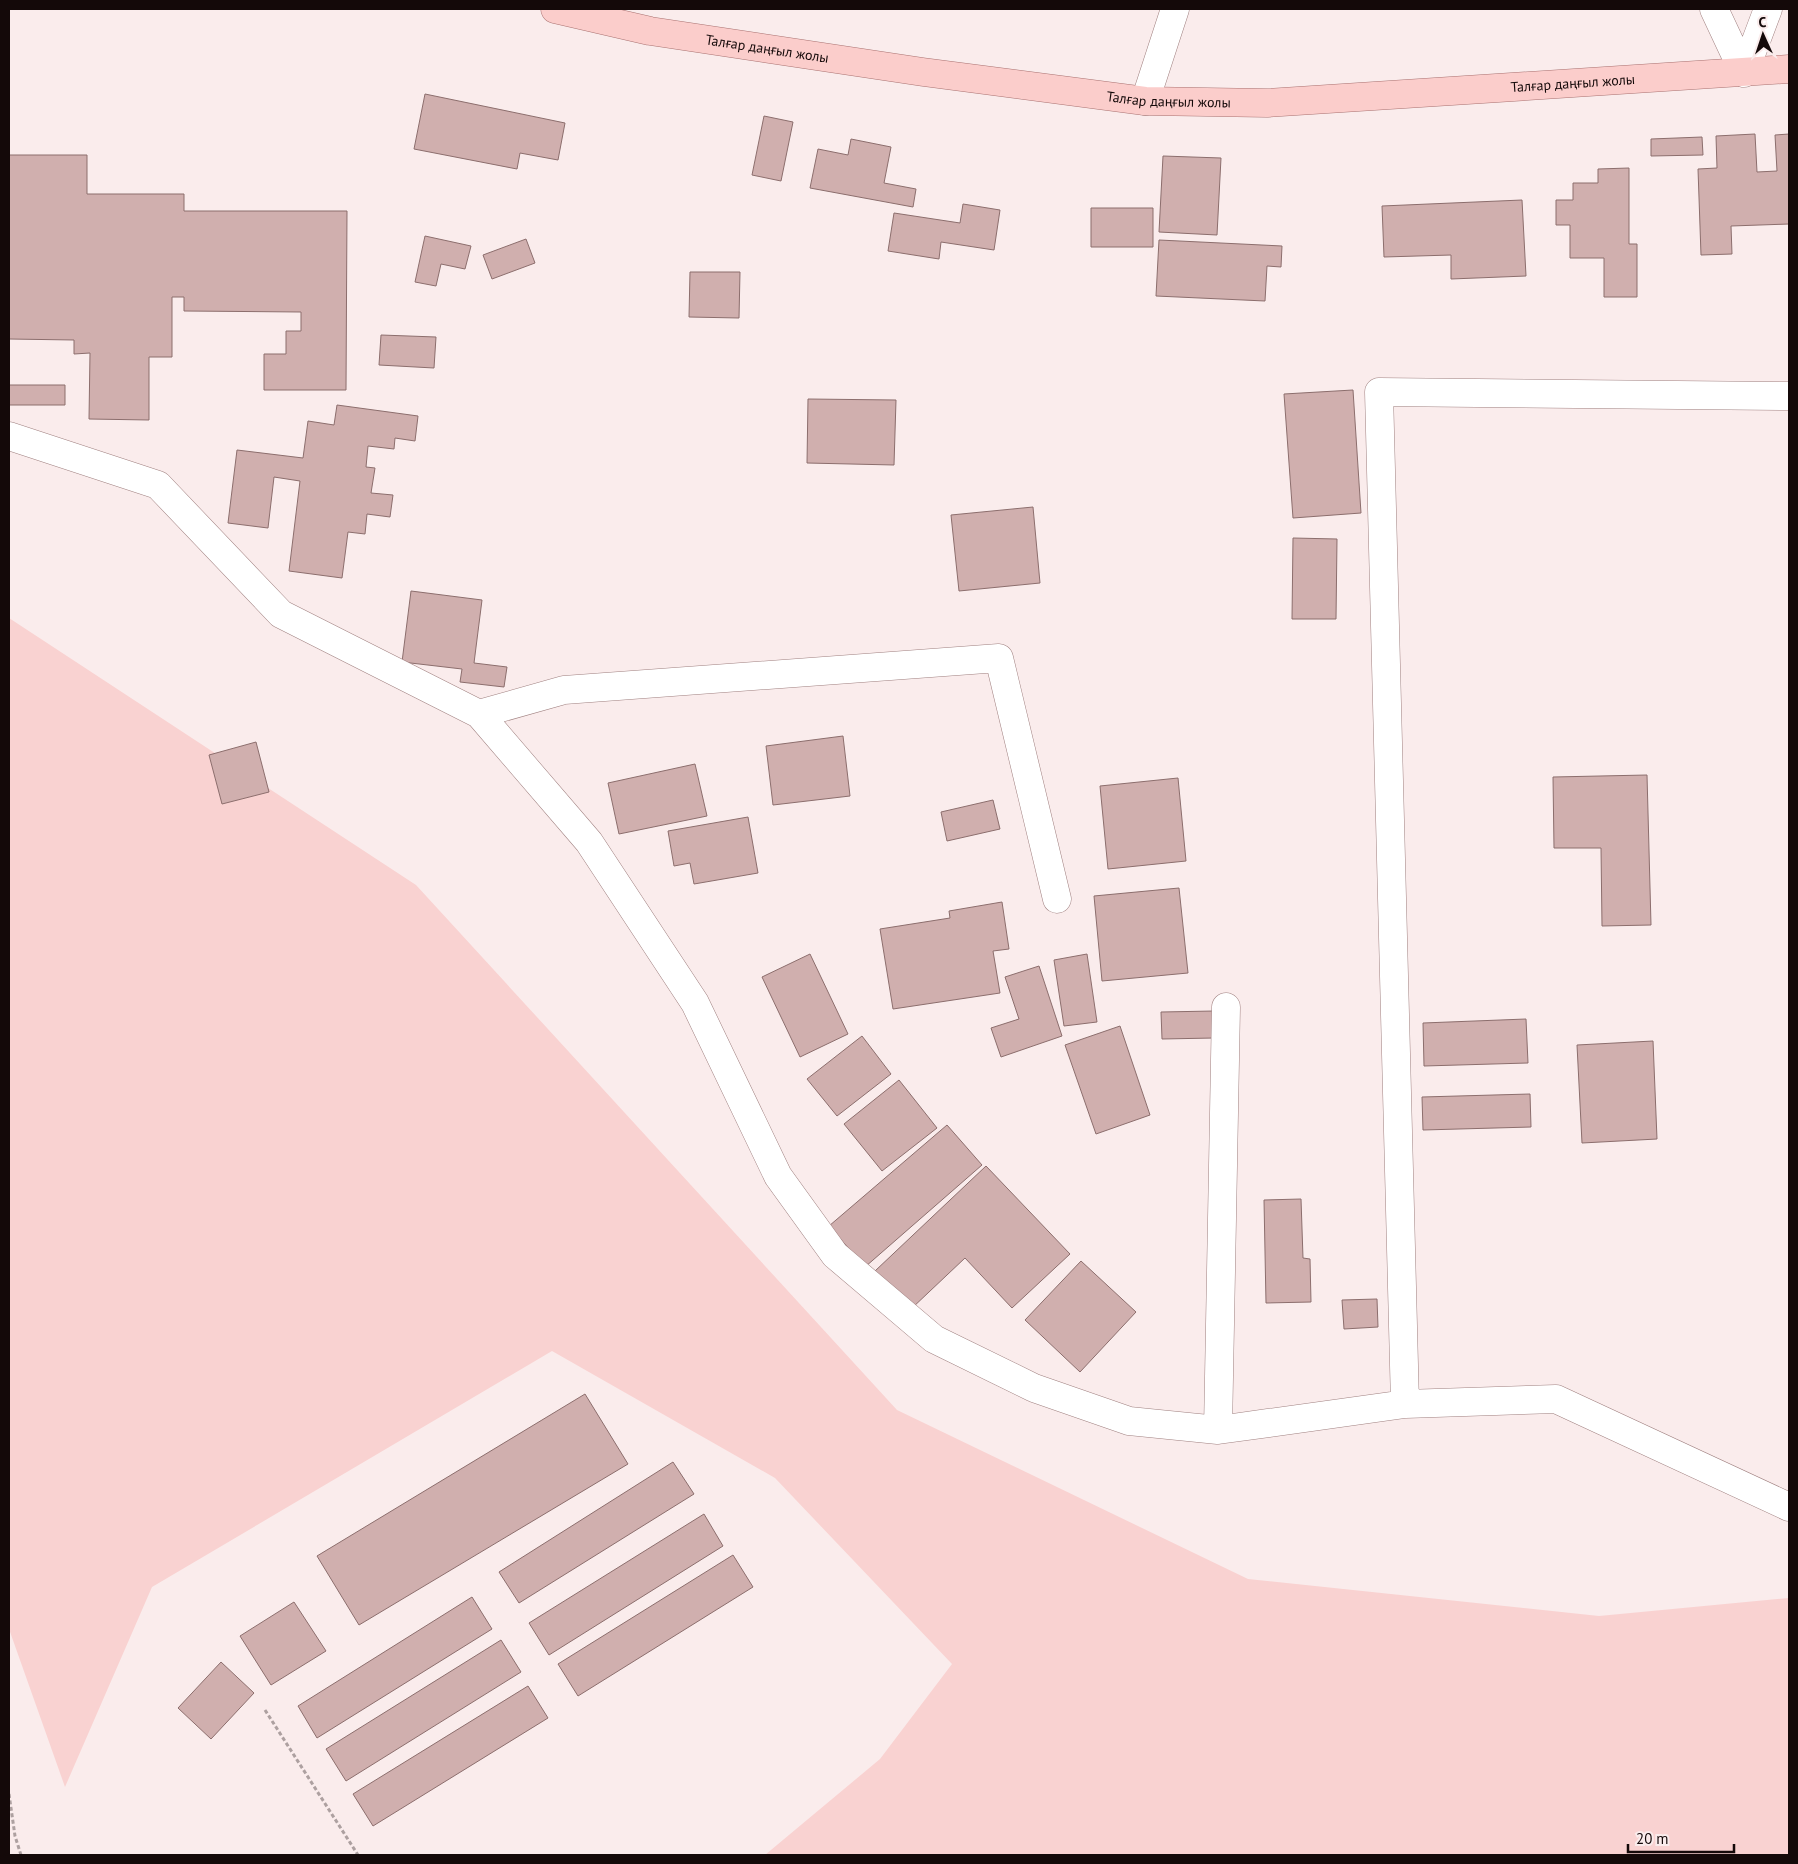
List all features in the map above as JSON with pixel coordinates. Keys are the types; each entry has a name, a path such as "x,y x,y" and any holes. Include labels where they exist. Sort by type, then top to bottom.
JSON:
{"main road":[{"name":"Талғар даңғыл жолы","path":"555,9 650,31 923,72 1145,101 1266,103 1789,69"}],"street":[{"path":"1145,101 1175,9"},
{"path":"1714,9 1744,73"},
{"path":"1744,73 1768,9"},
{"path":"1405,1404 1379,392 1789,396"},
{"path":"9,436 158,485 281,614 479,714 589,842 690,995 778,1176 835,1255 934,1339 1034,1388 1129,1422 1218,1430 1405,1404 1556,1399 1789,1507"},
{"path":"479,714 564,690 999,658 1057,899"},
{"path":"1218,1430 1226,1006"}],"path":[{"path":"265,1710 358,1855"},
{"path":"9,1794 14,1836 21,1855"}],"shaded area":[{"path":"9,618 416,885 897,1410 1248,1579 1599,1616 1789,1598 1789,1855 765,1855 880,1759 952,1664 775,1478 552,1351 152,1587 65,1787 9,1629"}],"building":[{"path":"425,94 565,123 558,160 520,153 517,169 414,149"},
{"path":"764,116 793,122 781,181 752,175"},
{"path":"1755,134 1757,172 1777,171 1775,135 1789,134 1789,224 1731,226 1732,254 1701,255 1698,169 1717,168 1716,136"},
{"path":"1702,137 1703,155 1651,156 1651,139"},
{"path":"851,139 891,147 884,183 916,189 913,207 810,188 818,149 848,155"},
{"path":"9,155 87,155 87,194 184,194 184,211 347,211 346,390 264,390 264,354 286,354 286,331 301,331 301,312 184,311 184,297 172,297 172,357 149,357 149,420 89,419 90,353 74,354 74,340 9,339"},
{"path":"1163,156 1221,158 1217,235 1159,232"},
{"path":"1629,168 1629,244 1637,244 1637,297 1604,297 1604,258 1570,258 1570,225 1556,225 1556,200 1573,200 1573,183 1598,183 1598,169"},
{"path":"1522,200 1526,276 1451,279 1451,255 1384,257 1382,206"},
{"path":"963,204 1000,210 994,250 941,242 939,259 888,251 894,213 960,223"},
{"path":"1091,208 1153,208 1153,247 1091,247"},
{"path":"425,236 471,246 465,269 441,264 436,286 415,282"},
{"path":"526,239 535,263 492,279 483,255"},
{"path":"1159,240 1282,246 1281,267 1267,266 1265,301 1156,296"},
{"path":"690,272 740,272 739,318 689,317"},
{"path":"381,335 436,337 434,368 379,365"},
{"path":"9,385 65,385 65,405 9,405"},
{"path":"1353,390 1361,513 1293,518 1284,394"},
{"path":"808,399 896,400 894,465 807,463"},
{"path":"337,405 418,416 415,441 395,438 394,449 368,446 366,467 375,468 371,493 393,495 390,517 367,514 365,534 348,532 342,578 289,571 300,481 274,477 268,528 228,523 237,450 303,458 308,421 334,425"},
{"path":"1033,507 1040,583 959,591 951,515"},
{"path":"1293,538 1337,539 1336,619 1292,619"},
{"path":"411,591 482,600 474,663 507,667 504,687 460,682 462,669 402,662"},
{"path":"843,736 850,796 773,805 766,746"},
{"path":"256,742 269,792 222,804 209,755"},
{"path":"695,764 707,816 619,834 608,783"},
{"path":"1647,775 1651,925 1602,926 1601,848 1554,848 1553,777"},
{"path":"1178,778 1186,861 1108,869 1100,786"},
{"path":"993,800 1000,829 947,841 941,812"},
{"path":"748,817 758,873 694,884 690,863 674,866 668,831"},
{"path":"1179,888 1188,973 1102,981 1094,896"},
{"path":"1002,902 1009,949 993,951 1000,993 893,1009 880,929 950,918 949,911"},
{"path":"810,954 848,1034 800,1057 762,977"},
{"path":"1087,954 1097,1022 1064,1026 1054,960"},
{"path":"1039,966 1062,1036 1001,1057 991,1028 1019,1019 1005,977"},
{"path":"1214,1011 1214,1038 1162,1039 1161,1012"},
{"path":"1526,1019 1528,1063 1424,1066 1423,1023"},
{"path":"1120,1026 1150,1115 1096,1134 1065,1045"},
{"path":"862,1036 891,1074 837,1116 807,1079"},
{"path":"1653,1041 1657,1139 1582,1143 1577,1045"},
{"path":"899,1080 937,1128 882,1171 844,1124"},
{"path":"1530,1094 1531,1127 1423,1130 1422,1097"},
{"path":"947,1125 982,1165 865,1267 829,1226"},
{"path":"986,1166 1070,1254 1012,1308 965,1258 911,1309 875,1271"},
{"path":"1301,1199 1303,1258 1310,1259 1311,1302 1266,1303 1264,1200"},
{"path":"1081,1261 1136,1312 1080,1372 1025,1320"},
{"path":"1377,1299 1378,1327 1344,1329 1342,1300"},
{"path":"585,1394 628,1464 359,1625 317,1556"},
{"path":"673,1462 694,1494 519,1603 499,1572"},
{"path":"704,1514 723,1546 549,1655 529,1623"},
{"path":"733,1555 753,1587 578,1696 558,1664"},
{"path":"472,1597 492,1629 317,1738 298,1706"},
{"path":"294,1602 326,1651 271,1685 240,1636"},
{"path":"501,1640 521,1672 346,1781 326,1749"},
{"path":"221,1662 254,1693 211,1739 178,1708"},
{"path":"528,1686 548,1718 373,1826 353,1794"}]}
